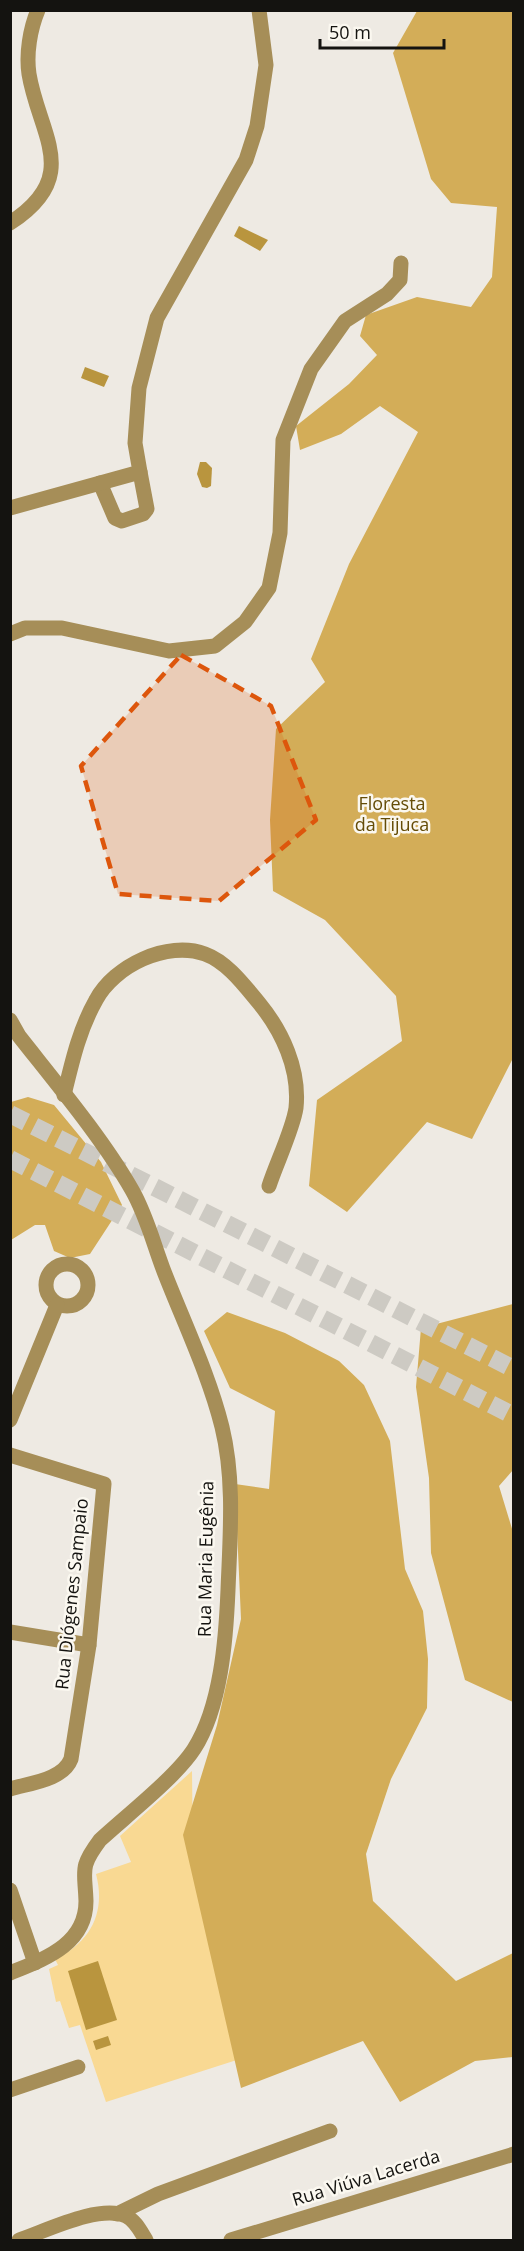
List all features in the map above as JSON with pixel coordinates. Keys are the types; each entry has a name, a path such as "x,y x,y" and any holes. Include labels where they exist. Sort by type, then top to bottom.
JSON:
{"street":[{"path":"10,224 44,192 52,163 48,133 29,74 31,26 38,10"},
{"path":"100,483 115,518 122,521 147,509 135,443 139,388 157,318 246,160 257,126 266,65 259,10"},
{"path":"10,634 25,628 62,628 169,651 215,646 245,622 269,588 280,533 283,440 311,369 345,321 387,294 400,280 401,263"},
{"path":"10,507 140,472"},
{"path":"64,1095 78,1038 97,998 129,965 170,949 205,954 236,975 275,1023 293,1066 296,1108 269,1186"},
{"name":"Rua Maria Eugênia","path":"10,1020 19,1036 117,1165 134,1192 207,1380 222,1428 227,1459 230,1546 227,1615 221,1670 206,1727 194,1750 179,1767 100,1840 89,1854 83,1877 86,1900 80,1926 71,1941 59,1951 10,1973"},
{"path":"10,1420 57,1305"},
{"name":"Rua Diógenes Sampaio","path":"10,1455 104,1484 89,1645 71,1760 67,1769 10,1789"},
{"path":"10,1632 89,1645"},
{"path":"10,1890 35,1963"},
{"path":"11,2088 78,2067"},
{"path":"117,2214 158,2193 330,2131"},
{"name":"Rua Viúva Lacerda","path":"231,2241 513,2154"},
{"path":"19,2241 94,2214 128,2216 146,2241"}],"highlighted area":[{"path":"181,655 271,706 316,820 219,901 118,894 81,766"}],"shaded area":[{"path":"239,226 268,240 260,251 234,236"},
{"path":"85,367 109,376 104,387 81,378"},
{"path":"200,462 206,462 212,468 211,486 207,488 202,487 197,474"},
{"path":"192,1771 193,1859 243,2058 106,2102 80,2025 69,2028 60,2001 56,2002 49,1969 58,1965 55,1959 78,1944 93,1924 99,1901 96,1874 131,1862 120,1836"},
{"path":"98,1961 117,2020 86,2030 68,1971"},
{"path":"108,2036 111,2045 96,2050 93,2041"}],"green space":[{"name":"Floresta da Tijuca","path":"417,11 513,11 513,1058 472,1139 427,1122 347,1212 309,1186 317,1100 402,1041 396,996 325,920 273,891 270,820 276,729 325,682 311,659 349,564 418,432 380,406 341,434 300,450 296,426 349,384 377,355 360,336 366,315 417,297 471,307 492,277 497,207 451,203 431,179 393,53"},
{"path":"28,1097 54,1105 101,1162 122,1205 90,1254 70,1258 54,1251 45,1225 35,1225 11,1240 11,1102"},
{"path":"513,1304 513,1470 499,1486 513,1532 513,1702 465,1680 431,1553 429,1478 416,1387 421,1328"},
{"path":"227,1312 285,1333 339,1361 364,1385 390,1441 405,1569 423,1611 428,1659 427,1708 391,1779 366,1854 373,1901 456,1981 513,1953 513,2057 475,2061 400,2102 363,2041 241,2088 183,1835 217,1725 241,1619 235,1484 269,1489 275,1411 230,1388 204,1331"}],"tunnel":[{"path":"10,1114 514,1369"},
{"path":"10,1159 514,1416"}]}
